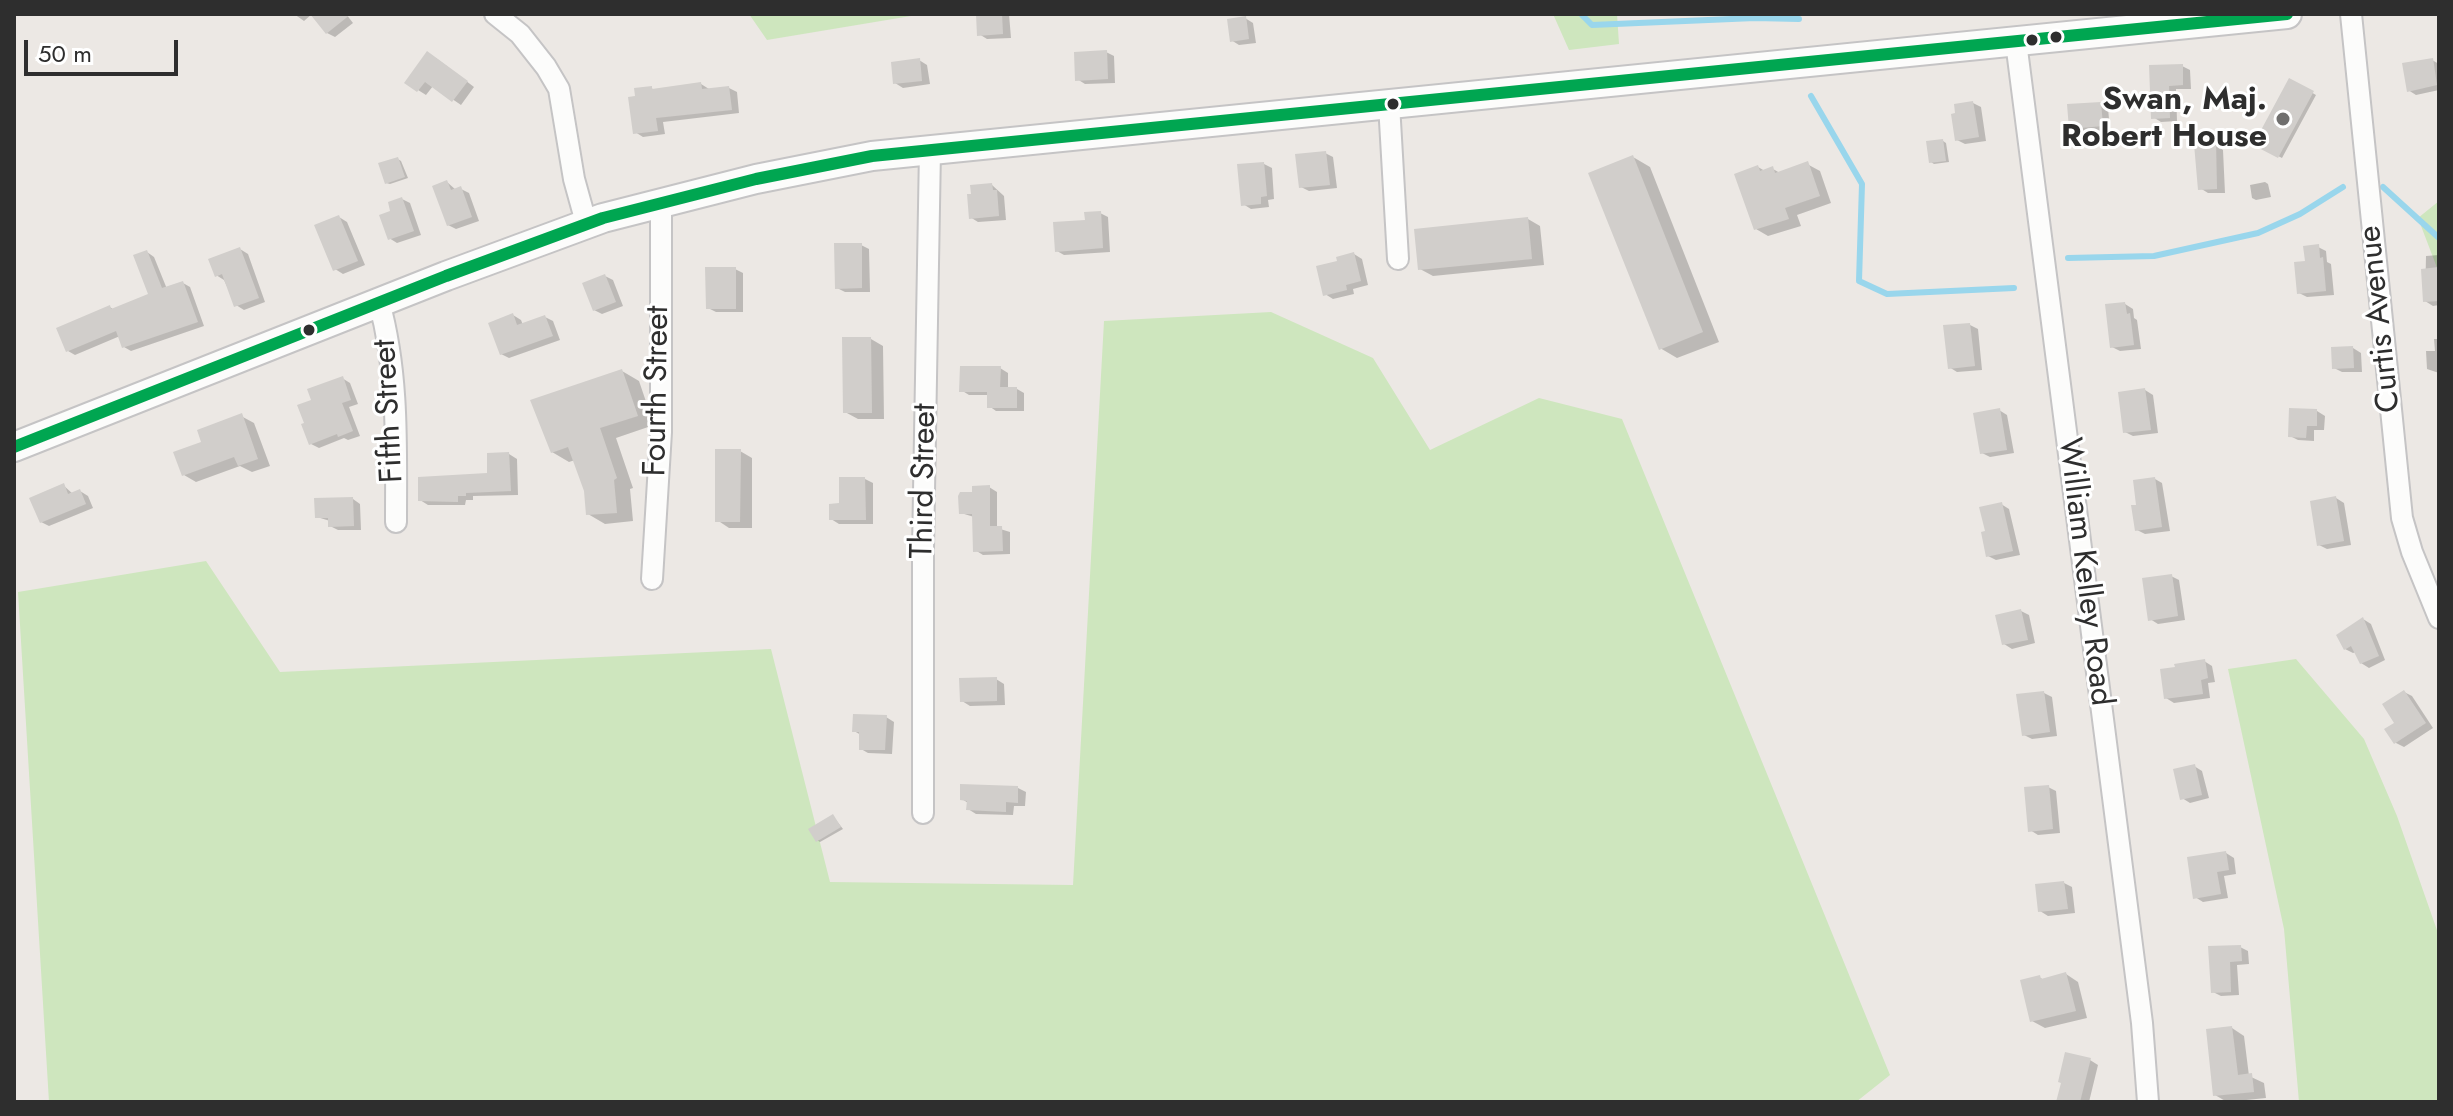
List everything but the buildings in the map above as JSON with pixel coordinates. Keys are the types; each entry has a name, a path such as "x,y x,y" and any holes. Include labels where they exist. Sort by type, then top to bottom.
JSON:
{"main road":[{"path":"14,447 379,302 615,215 756,179 872,156 2287,14"}],"street":[{"path":"495,14 520,34 559,89 574,179 587,226"},
{"name":"Curtis Avenue","path":"2351,14 2402,518 2412,552 2439,618"},
{"name":"William Kelley Road","path":"2016,42 2142,1023 2148,1102"},
{"path":"1389,104 1398,259"},
{"name":"Third Street","path":"923,813 923,549 930,150"},
{"name":"Fourth Street","path":"652,579 661,432 661,202"},
{"name":"Fifth Street","path":"379,302 388,335 396,410 396,522"}],"green space":[{"path":"749,14 923,14 767,40"},
{"path":"1553,14 1617,14 1619,44 1569,50"},
{"path":"2439,201 2439,273 2418,218"},
{"path":"1271,312 1373,358 1430,450 1539,398 1622,419 1890,1075 1856,1102 49,1102 18,592 206,561 280,672 771,649 830,882 1073,885 1104,321"},
{"path":"2296,659 2364,739 2397,816 2439,936 2439,1102 2299,1102 2284,929 2228,669"}],"waterway":[{"path":"1581,14 1592,25 1799,19"},
{"path":"1811,96 1862,184 1859,281 1887,294 2014,288"},
{"path":"2068,258 2154,256 2258,233 2300,214 2343,187"},
{"path":"2383,187 2439,238"}],"transit line":[{"path":"14,447 446,276 603,218 756,179 872,156 2287,14"}],"place":[{"name":"Swan, Maj. Robert House","path":"2283,119"}]}
